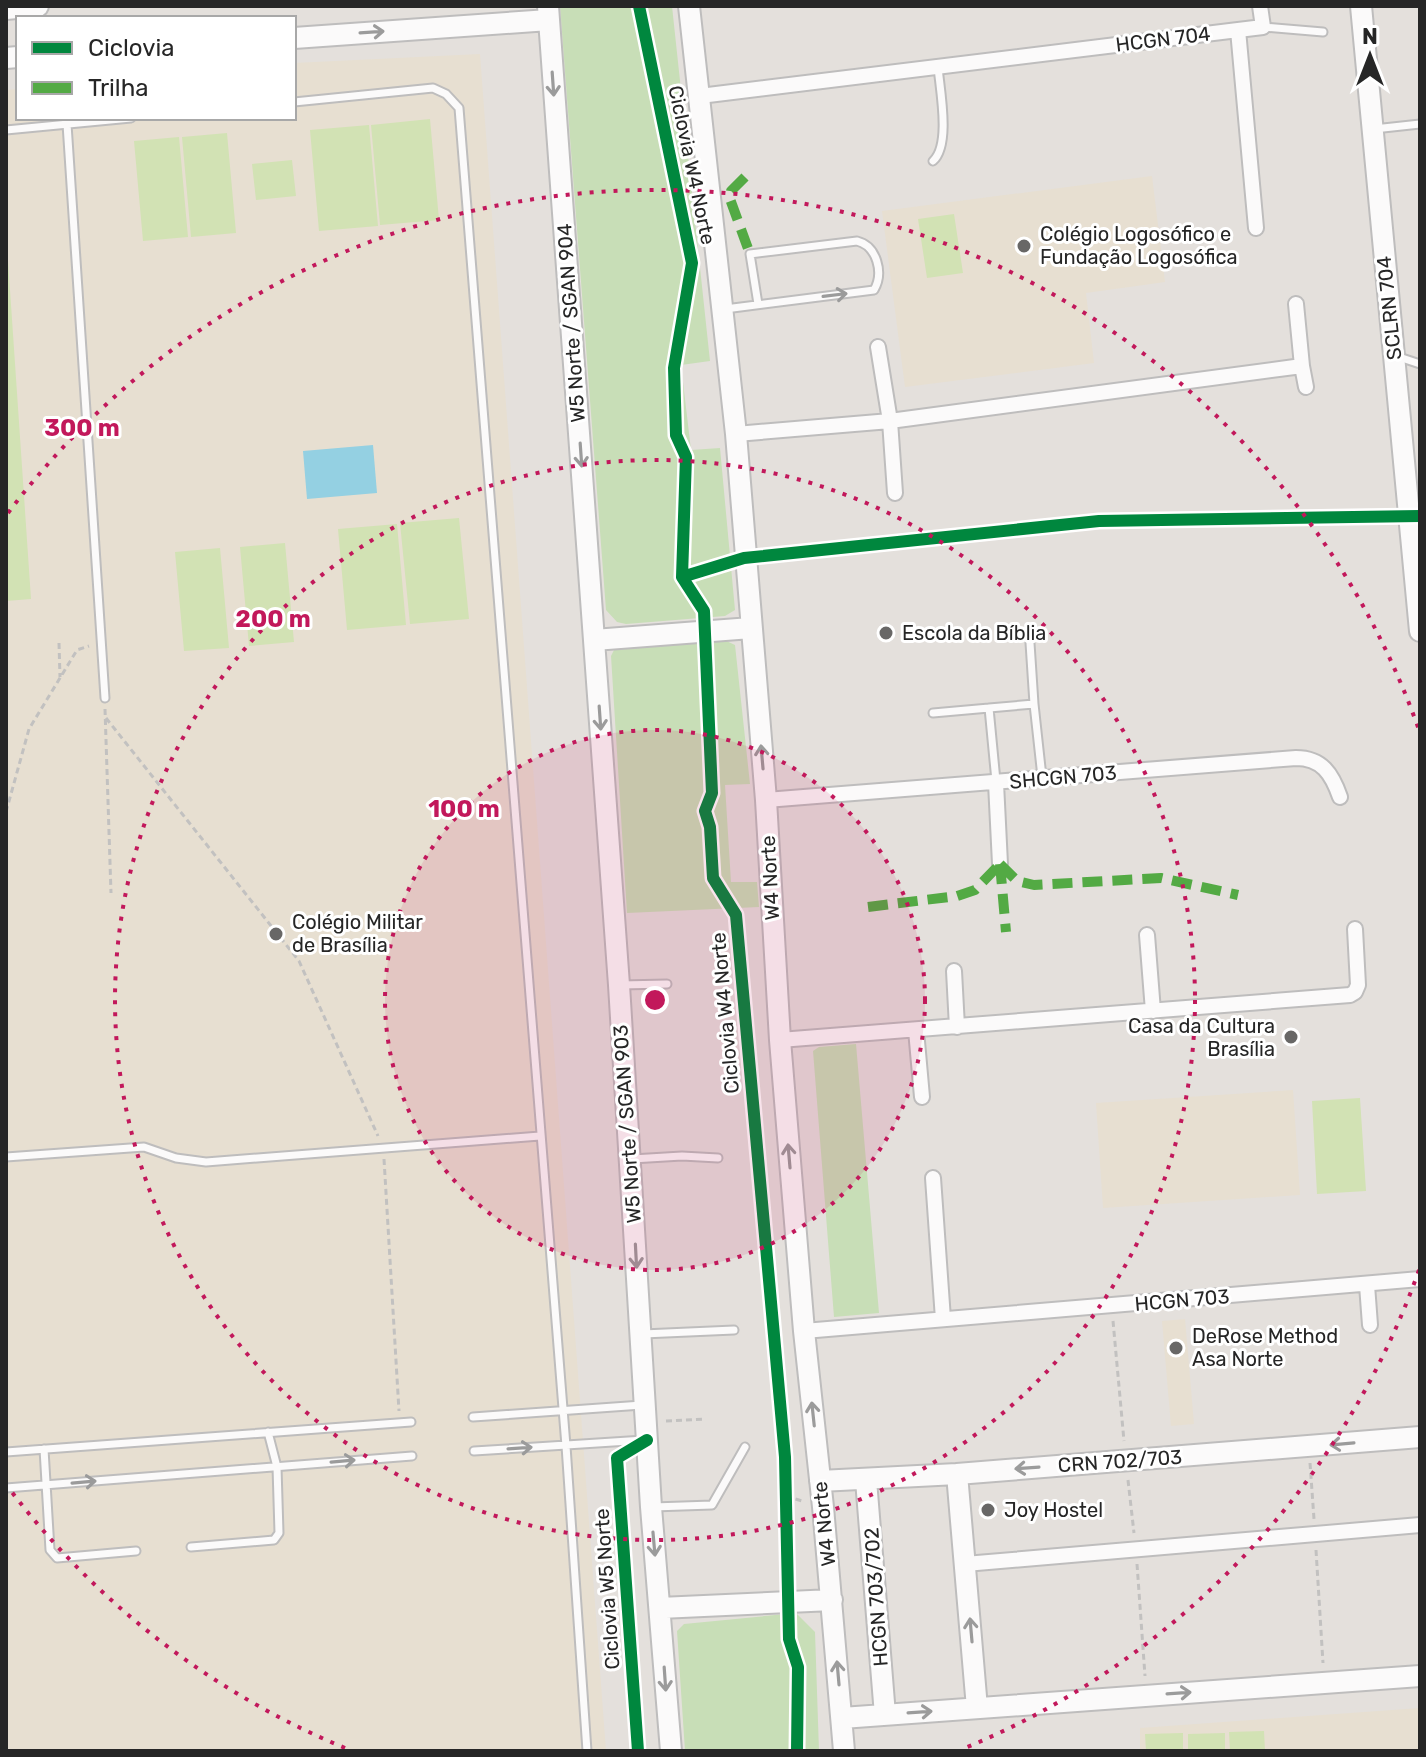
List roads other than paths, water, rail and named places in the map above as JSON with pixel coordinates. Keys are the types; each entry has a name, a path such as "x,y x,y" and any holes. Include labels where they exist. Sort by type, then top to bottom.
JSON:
{"main road":[{"path":"6,9 38,6"},
{"name":"W4 Norte","path":"689,6 736,434 766,800 780,1040 844,1751"},
{"name":"SCLRN 704","path":"1361,6 1394,356 1409,471 1420,631"},
{"path":"296,38 548,13"},
{"name":"W5 Norte / SGAN 904","path":"548,13 594,640"},
{"path":"594,640 751,628"},
{"name":"W5 Norte / SGAN 903","path":"594,640 651,1507 671,1751"},
{"name":"CRN 702/703","path":"820,1481 957,1474 1420,1437"},
{"path":"957,1474 977,1708"},
{"name":"HCGN 703/702","path":"866,1480 885,1715"},
{"path":"660,1608 832,1600"},
{"path":"842,1718 1420,1676"}],"street":[{"path":"1238,30 1263,27 1260,6"},
{"name":"HCGN 704","path":"700,96 1238,30 1256,228"},
{"path":"1296,304 1306,387"},
{"path":"878,347 890,421 895,493"},
{"path":"736,434 890,421 1302,366"},
{"name":"SHCGN 703","path":"766,800 1308,758 1319,762 1328,772 1335,781 1340,797"},
{"path":"996,783 1000,864"},
{"path":"780,1040 1350,995 1358,985 1355,929"},
{"path":"1147,935 1153,1011"},
{"path":"954,971 957,1027"},
{"path":"916,1030 922,1097"},
{"path":"933,1178 943,1319"},
{"name":"HCGN 703","path":"804,1331 1420,1279"},
{"path":"1367,1285 1370,1325"},
{"path":"965,1564 1420,1525"}],"lane":[{"path":"1263,27 1323,32"},
{"path":"933,161 940,153 942,118 938,66"},
{"path":"296,102 433,88 446,94 459,108 566,1446 587,1751"},
{"path":"6,130 110,120"},
{"path":"67,124 105,698"},
{"path":"1371,129 1420,124"},
{"path":"722,310 874,290 878,278 875,253 865,243 857,241 750,254 758,304"},
{"path":"1394,356 1420,364"},
{"path":"1030,643 1042,779"},
{"path":"933,713 1034,704"},
{"path":"989,708 996,783"},
{"path":"619,985 667,984"},
{"path":"6,1157 144,1147 176,1158 206,1162 540,1136"},
{"path":"630,1159 682,1156 718,1158"},
{"path":"640,1334 734,1330"},
{"path":"473,1417 562,1411 646,1422"},
{"path":"6,1452 411,1422"},
{"path":"474,1451 566,1446 646,1422"},
{"path":"191,1547 274,1540 279,1533 277,1467 268,1432"},
{"path":"651,1507 712,1505 745,1447"},
{"path":"44,1449 50,1550 57,1558 136,1551"},
{"path":"6,1488 412,1456"}],"water":[{"path":"373,445 377,493 307,499 303,451"}],"place":[{"name":"Colégio Logosófico e Fundação Logosófica","path":"1024,246"},
{"name":"Escola da Bíblia","path":"886,633"},
{"name":"Colégio Militar de Brasília","path":"276,934"},
{"name":"Casa da Cultura Brasília","path":"1291,1037"},
{"name":"DeRose Method Asa Norte","path":"1176,1348"},
{"name":"Joy Hostel","path":"988,1510"}]}
